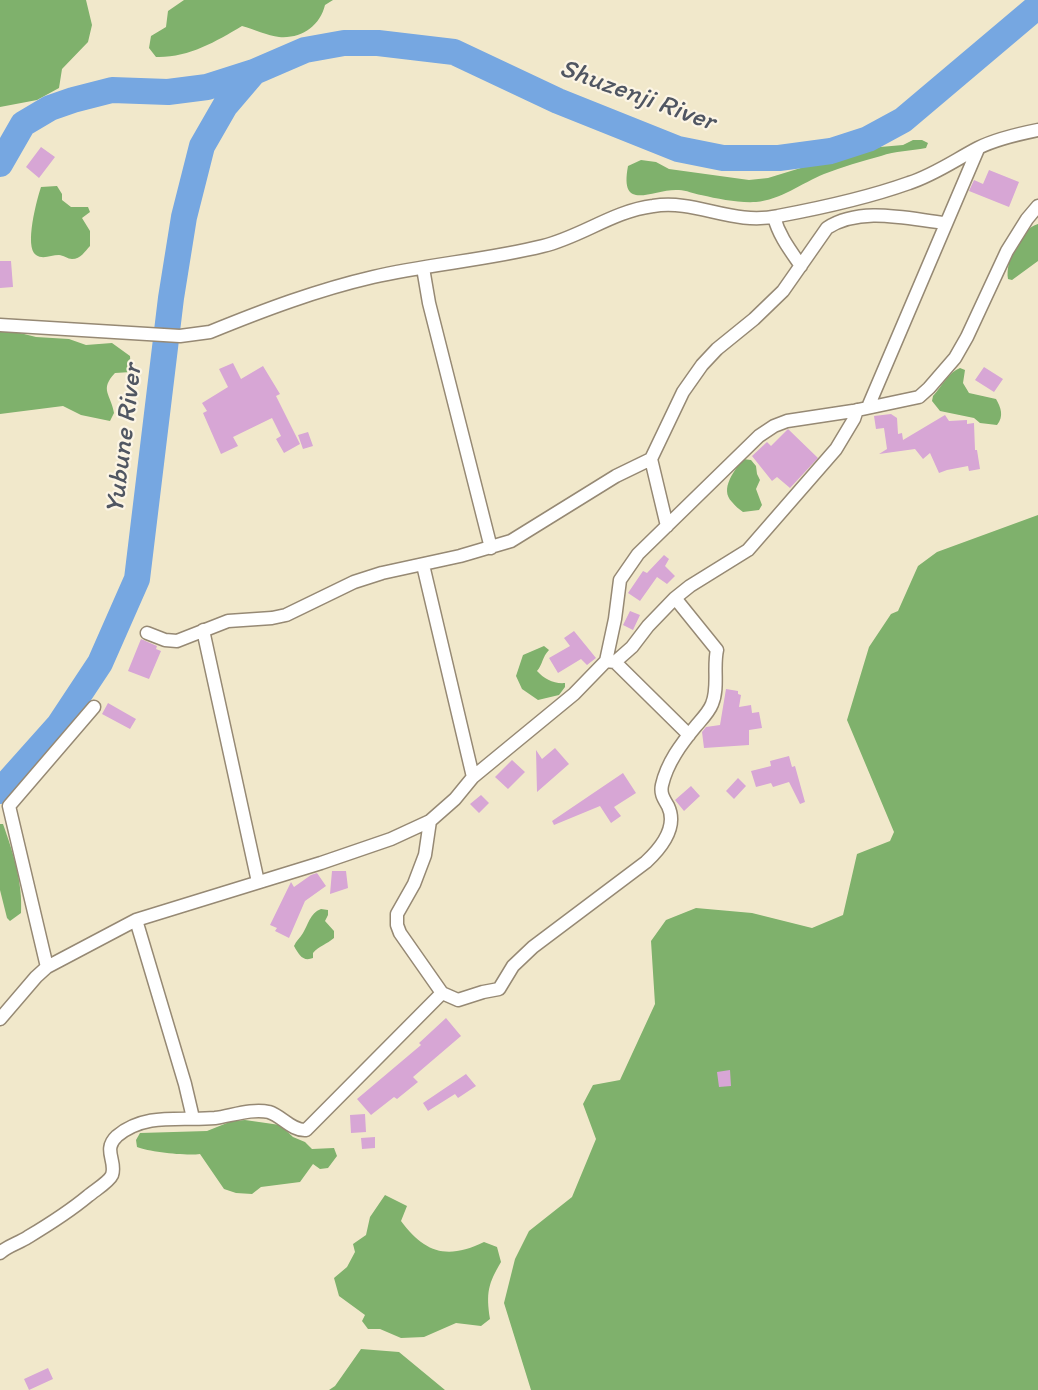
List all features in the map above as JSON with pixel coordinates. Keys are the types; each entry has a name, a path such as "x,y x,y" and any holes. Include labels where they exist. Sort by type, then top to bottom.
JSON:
{"street":[{"path":"0,325 180,336 210,332 327,289 374,277 502,255 562,241 618,215 652,206 697,207 724,216 774,217 909,184 951,165 978,148 998,140 1038,130"},
{"path":"0,1018 36,976 47,967 136,920 391,839 430,821 455,798 473,777 632,647 648,626 675,598 748,550 836,450 863,408 978,148"},
{"path":"611,662 620,580 638,554 759,436 774,426 787,421 919,397 950,364 967,337 1007,251 1038,206"},
{"path":"147,633 165,640 177,641 228,621 286,615 354,582 511,541 616,476 651,459 683,392 702,365 783,291 827,228 845,220 865,216 945,223"},
{"path":"774,217 777,229 801,266"},
{"path":"423,268 432,314 491,548"},
{"path":"651,459 667,526"},
{"path":"423,565 473,777"},
{"path":"430,821 425,855 414,884 398,914 396,925 442,993 458,1000 500,989 513,966 533,947 657,852 671,827 671,815 661,789 667,767 714,699 717,650 675,598"},
{"path":"203,630 258,882"},
{"path":"611,662 689,735"},
{"path":"47,967 9,806 94,707"},
{"path":"136,920 193,1118"},
{"path":"0,1250 44,1227 82,1201 111,1177 112,1143 118,1136 140,1123 168,1117 213,1118 259,1111 270,1113 296,1128 306,1130 442,993"}],"green space":[{"path":"0,0 86,0 92,25 88,42 62,69 59,88 37,100 0,107"},
{"path":"184,0 333,0 325,5 314,25 295,36 275,36 242,26 190,52 156,57 149,48 151,36 166,27 168,11"},
{"path":"913,140 928,143 926,148 886,154 838,169 765,201 742,202 679,190 633,194 629,190 627,181 628,166 641,160 656,162 669,169 749,180 768,178 880,147 903,145"},
{"path":"57,186 62,194 62,200 71,207 88,207 90,212 82,218 90,231 90,246 75,259 59,255 41,257 36,255 31,243 32,222 41,187"},
{"path":"1038,224 1038,261 1012,280 1008,279 1009,264 1015,247 1025,232"},
{"path":"0,328 36,337 69,339 86,345 112,343 130,356 131,372 115,373 108,384 107,392 114,413 110,421 81,415 63,406 0,414"},
{"path":"960,368 965,370 963,383 969,393 996,399 1001,412 997,425 980,423 974,418 940,411 932,401 945,380"},
{"path":"743,459 751,460 756,466 760,480 756,489 762,505 759,510 743,512 728,497 730,480"},
{"path":"1038,515 1038,1390 531,1390 504,1303 515,1259 529,1231 572,1197 596,1139 583,1104 593,1085 620,1080 655,1004 651,941 666,920 696,908 752,913 812,928 843,915 857,854 890,841 894,832 847,720 869,647 891,614 898,611 918,566 937,552"},
{"path":"544,646 549,650 537,671 557,683 565,683 565,687 559,695 538,700 522,689 516,676 523,655"},
{"path":"0,824 3,824 10,846 20,890 21,913 10,921 7,918 0,890"},
{"path":"321,909 328,910 325,921 334,931 334,938 315,951 313,958 304,958 294,946 312,916"},
{"path":"245,1120 280,1125 312,1149 334,1148 337,1156 328,1168 320,1169 313,1164 300,1182 261,1187 252,1194 236,1193 224,1189 200,1154 168,1153 137,1147 136,1140 140,1133 207,1131 232,1121"},
{"path":"385,1195 407,1206 401,1221 410,1232 428,1246 448,1252 471,1248 484,1242 497,1247 501,1262 489,1289 490,1319 481,1326 456,1323 424,1337 401,1338 380,1329 368,1329 362,1321 365,1315 339,1296 334,1278 347,1267 355,1252 353,1244 366,1235 370,1217"},
{"path":"361,1349 399,1352 445,1390 329,1390 335,1386"}],"building":[{"path":"41,147 55,157 39,178 26,167"},
{"path":"989,170 1019,182 1009,207 969,191 974,180 983,184"},
{"path":"0,261 11,261 13,287 0,288"},
{"path":"233,363 241,379 263,366 280,394 276,396 300,444 284,453 276,439 281,436 272,418 233,437 238,446 221,454 203,413 207,411 202,403 228,387 219,369"},
{"path":"984,367 1003,379 994,392 975,380"},
{"path":"891,414 897,418 898,434 902,433 903,440 945,415 949,421 967,420 967,424 974,423 975,450 977,450 980,469 969,471 968,466 939,473 930,453 923,459 915,449 879,454 887,449 884,428 876,429 874,416"},
{"path":"788,429 818,458 790,488 777,477 772,481 752,456 767,442 771,446"},
{"path":"308,432 313,446 303,449 298,435"},
{"path":"664,555 669,559 665,566 675,576 667,584 657,577 640,601 628,593 643,571 647,573"},
{"path":"630,611 640,615 633,630 623,625"},
{"path":"574,631 596,658 587,665 581,659 558,673 549,658 570,646 564,638"},
{"path":"141,639 157,646 156,649 161,651 149,679 128,671"},
{"path":"726,689 738,691 741,695 739,707 751,705 752,713 759,712 762,728 749,730 749,745 704,748 702,732 706,727 720,725"},
{"path":"108,703 136,719 130,729 102,714"},
{"path":"555,748 569,764 537,792 536,750 542,759"},
{"path":"789,756 792,767 795,766 805,802 800,804 789,782 773,787 771,783 756,787 751,771 771,766 770,761"},
{"path":"512,760 525,772 508,789 495,777"},
{"path":"623,773 636,793 614,807 621,816 611,823 600,806 554,825 552,821"},
{"path":"738,778 746,786 734,799 726,791"},
{"path":"691,786 700,796 684,811 675,800"},
{"path":"481,795 489,803 479,813 470,804"},
{"path":"332,871 346,871 348,888 330,894"},
{"path":"317,873 326,886 305,901 289,938 275,931 277,928 270,925 291,882 294,887"},
{"path":"446,1018 461,1036 413,1077 418,1082 397,1099 394,1097 371,1115 357,1099 421,1045 419,1043"},
{"path":"730,1070 731,1086 719,1087 717,1072"},
{"path":"466,1074 476,1086 458,1098 455,1094 428,1111 423,1103"},
{"path":"365,1114 366,1132 351,1133 350,1115"},
{"path":"375,1137 375,1148 362,1149 361,1138"},
{"path":"48,1368 53,1379 29,1390 24,1379"}],"waterway":[{"name":"Shuzenji River","path":"0,164 23,124 50,108 112,90 168,92 207,87 254,72 305,50 344,43 378,43 454,52 558,101 678,149 723,158 779,158 831,151 868,139 903,120 1038,6"},
{"name":"Yubune River","path":"0,791 59,725 100,663 137,579 171,298 184,217 202,146 225,106 254,72"}]}
